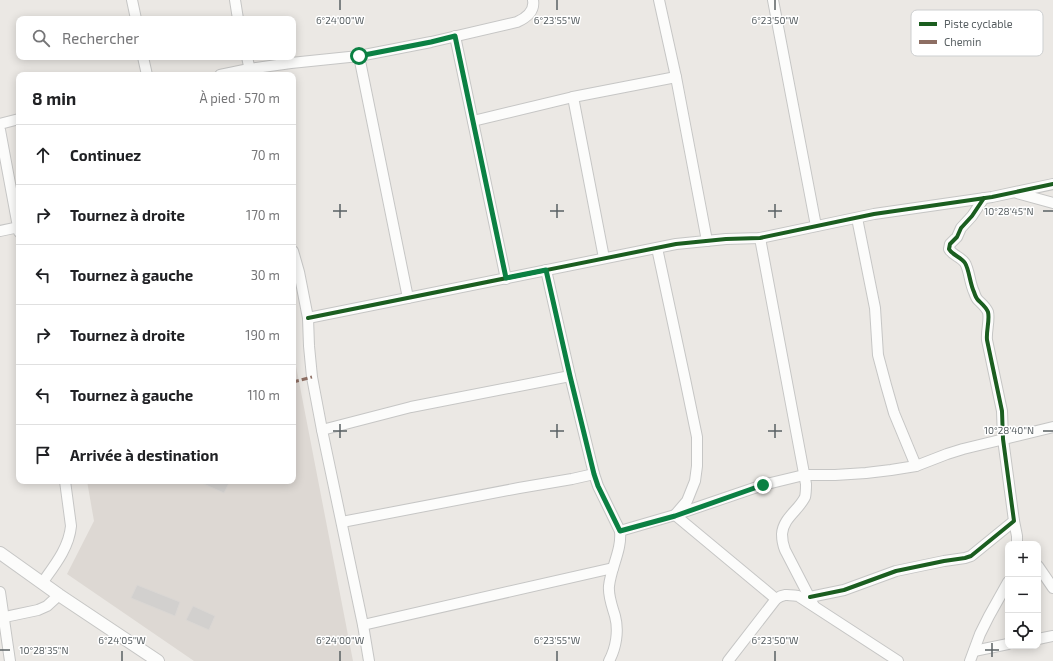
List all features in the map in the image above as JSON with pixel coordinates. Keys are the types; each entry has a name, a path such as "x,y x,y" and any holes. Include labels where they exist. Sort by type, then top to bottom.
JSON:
{"street":[{"path":"132,0 135,16"},
{"path":"235,0 238,16"},
{"path":"248,60 250,72 291,63 359,56 431,42 524,19 533,9 533,0"},
{"path":"659,0 676,77 707,241"},
{"path":"773,0 816,226"},
{"path":"455,36 506,278"},
{"path":"359,56 408,298"},
{"path":"144,60 146,72"},
{"path":"473,122 573,97 676,77"},
{"path":"573,97 604,258"},
{"path":"0,124 16,120"},
{"path":"0,130 16,213"},
{"path":"308,318 676,244 726,239 760,238 857,218 984,198 1053,184"},
{"path":"1015,192 1053,203"},
{"path":"984,198 972,216 961,228 957,237 950,244 949,249 965,263 970,286 974,294 988,311 987,340 1002,411 1003,439 1014,521 1019,541"},
{"path":"857,218 875,308 878,355 894,413 916,466"},
{"path":"0,230 16,229"},
{"path":"760,238 806,484 805,496 785,523 782,533 782,541 785,550 812,602"},
{"path":"656,248 686,379 697,437 697,466 695,482 687,501 675,516"},
{"path":"546,270 594,474 598,486 620,531 619,547 609,586 617,628 614,653 609,661"},
{"path":"296,273 308,318 312,377 363,625 369,661"},
{"path":"322,430 411,407 570,376"},
{"path":"620,531 675,516 763,485 804,475 866,473 916,466 947,454 1053,427"},
{"path":"342,522 594,474"},
{"path":"42,583 62,554 69,540 71,526 65,484"},
{"path":"675,516 776,599"},
{"path":"812,602 896,571 971,556 1014,521"},
{"path":"0,553 58,595 158,661"},
{"path":"363,625 613,568"},
{"path":"1041,570 1053,588"},
{"path":"970,661 980,634 1005,587"},
{"path":"0,592 2,618 10,661"},
{"path":"2,618 38,610 47,606 58,595"},
{"path":"728,661 776,599 781,595 789,595 798,596 812,602 898,661"},
{"path":"1041,638 1053,636"},
{"path":"974,651 1005,645"}],"shaded area":[{"path":"296,366 353,661 194,661 67,574 94,521 88,484 296,484"}],"building":[{"path":"204,484 228,484 224,493"},
{"path":"137,585 180,602 175,616 131,598"},
{"path":"193,606 215,616 209,630 186,620"}],"marked path":[{"path":"296,381 312,377"}],"cycle path":[{"path":"308,318 676,244 726,239 760,238 874,214 992,197 1053,184"},
{"path":"810,597 844,590 896,571 971,556 1014,521 1003,439 1002,411 987,340 989,318 988,312 977,299 971,285 968,269 965,263 949,249 950,244 957,237 961,228 972,216 984,198"}],"route":[{"path":"359,56 455,36 506,278 546,270 594,474 598,486 620,531 675,516 763,485"}]}
